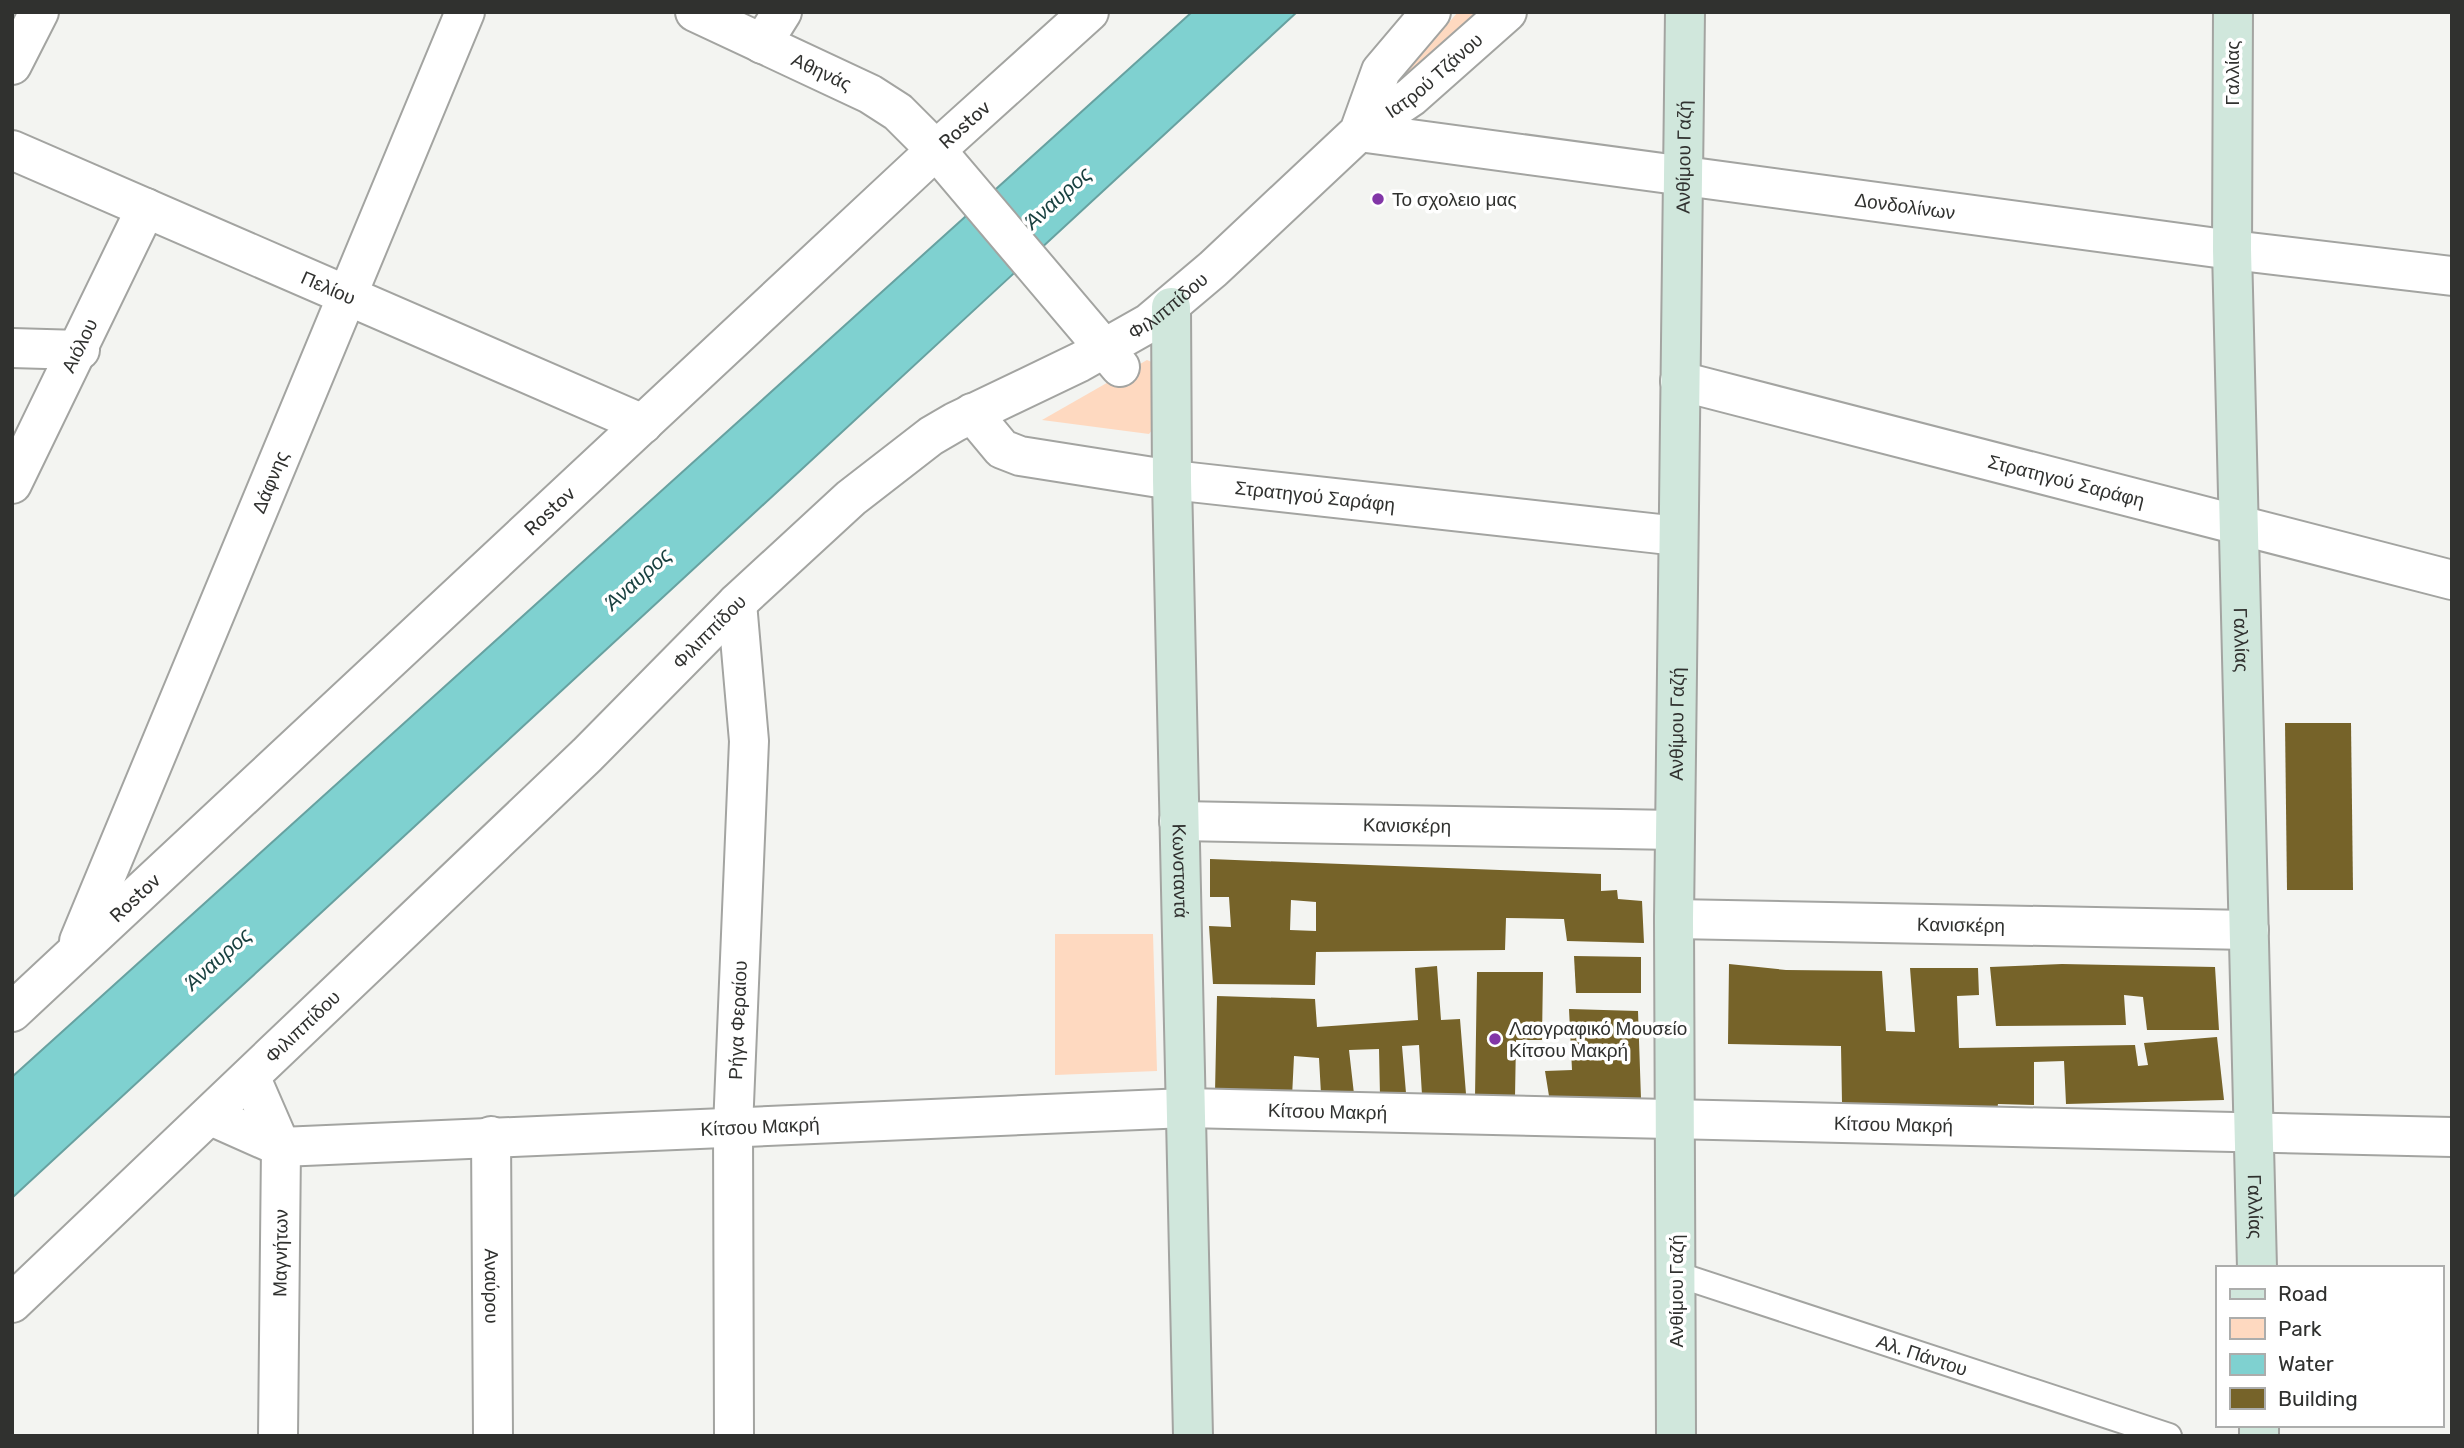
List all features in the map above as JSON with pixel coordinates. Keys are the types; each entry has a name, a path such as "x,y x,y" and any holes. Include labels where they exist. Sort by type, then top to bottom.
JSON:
{"street":[{"path":"12,65 39,12"},
{"name":"Δάφνης","path":"74,953 465,12"},
{"name":"Αθηνάς","path":"695,12 891,106 936,150 1111,358"},
{"path":"762,44 782,12"},
{"name":"Rostov","path":"21,991 74,953 936,150 1089,12"},
{"name":"Φιλιππίδου","path":"12,1303 587,755 737,603 851,498 931,436 972,413 1111,358 1171,307 1359,132 1381,71 1432,12"},
{"name":"Ιατρού Τζάνου","path":"1359,132 1411,97 1507,12"},
{"name":"Ανθίμου Γαζή","path":"1676,1436 1674,919 1685,12"},
{"name":"Γαλλίας","path":"2233,12 2232,250 2237,527 2257,1266"},
{"name":"Δονδολίνων","path":"1359,132 2232,250 2452,276"},
{"name":"Πελίου","path":"12,150 643,424"},
{"name":"Αιόλου","path":"12,484 80,350 146,208"},
{"name":"Κωνσταντά","path":"1171,307 1172,480 1193,1436"},
{"path":"12,348 80,350"},
{"name":"Στρατηγού Σαράφη","path":"1680,381 2237,527 2452,580"},
{"name":"Στρατηγού Σαράφη","path":"972,413 1002,449 1020,456 1172,480 1678,536"},
{"name":"Ρήγα Φεραίου","path":"734,1436 733,1128 749,741 737,603"},
{"name":"Κανισκέρη","path":"1179,821 1675,830"},
{"name":"Κανισκέρη","path":"1674,919 2249,930"},
{"name":"Μαγνήτων","path":"251,1078 281,1147 278,1436"},
{"name":"Κίτσου Μακρή","path":"211,1116 281,1147 1186,1108 2452,1137"},
{"name":"Αναύρου","path":"491,1136 493,1436"}],"lane":[{"name":"Αλ. Πάντου","path":"1676,1274 2169,1436"}],"green space":[{"path":"1458,12 1477,12 1408,77 1405,73"},
{"path":"1147,360 1154,363 1152,430 1149,434 1042,420"},
{"path":"1055,934 1153,934 1157,1071 1055,1075"}],"water":[{"name":"Άναυρος","path":"1192,12 1297,12 12,1198 12,1077"}],"building":[{"path":"2285,723 2351,723 2353,890 2287,890"},
{"path":"1210,859 1601,874 1601,891 1617,890 1618,899 1642,901 1644,943 1567,941 1564,919 1506,918 1505,950 1316,952 1315,985 1213,984 1209,926 1231,927 1229,897 1210,897","holes":["1291,900 1316,902 1316,931 1290,930"]},
{"path":"1574,956 1641,957 1641,993 1576,993"},
{"path":"1729,964 1786,970 1882,971 1886,1031 1915,1032 1910,968 1978,968 1979,995 1957,996 1959,1048 2135,1045 2138,1066 2148,1065 2144,1043 2217,1037 2224,1100 2066,1104 2064,1061 2034,1062 2034,1105 1998,1104 1997,1110 1842,1103 1841,1046 1728,1044"},
{"path":"2062,964 2215,967 2219,1030 2147,1030 2143,997 2124,995 2126,1025 1996,1026 1990,967"},
{"path":"1437,966 1441,1020 1460,1019 1466,1094 1422,1095 1419,1045 1402,1046 1406,1093 1380,1096 1379,1049 1349,1050 1354,1094 1321,1094 1319,1058 1294,1056 1292,1097 1215,1093 1217,996 1315,999 1317,1027 1418,1020 1415,968"},
{"path":"1477,972 1543,972 1542,1040 1516,1040 1515,1097 1475,1097"},
{"path":"1569,1009 1638,1011 1641,1099 1549,1096 1545,1071 1572,1070"}],"place":[{"name":"Το σχολειο μας","path":"1378,199"},
{"name":"Λαογραφικό Μουσείο Κίτσου Μακρή","path":"1495,1039"}]}
